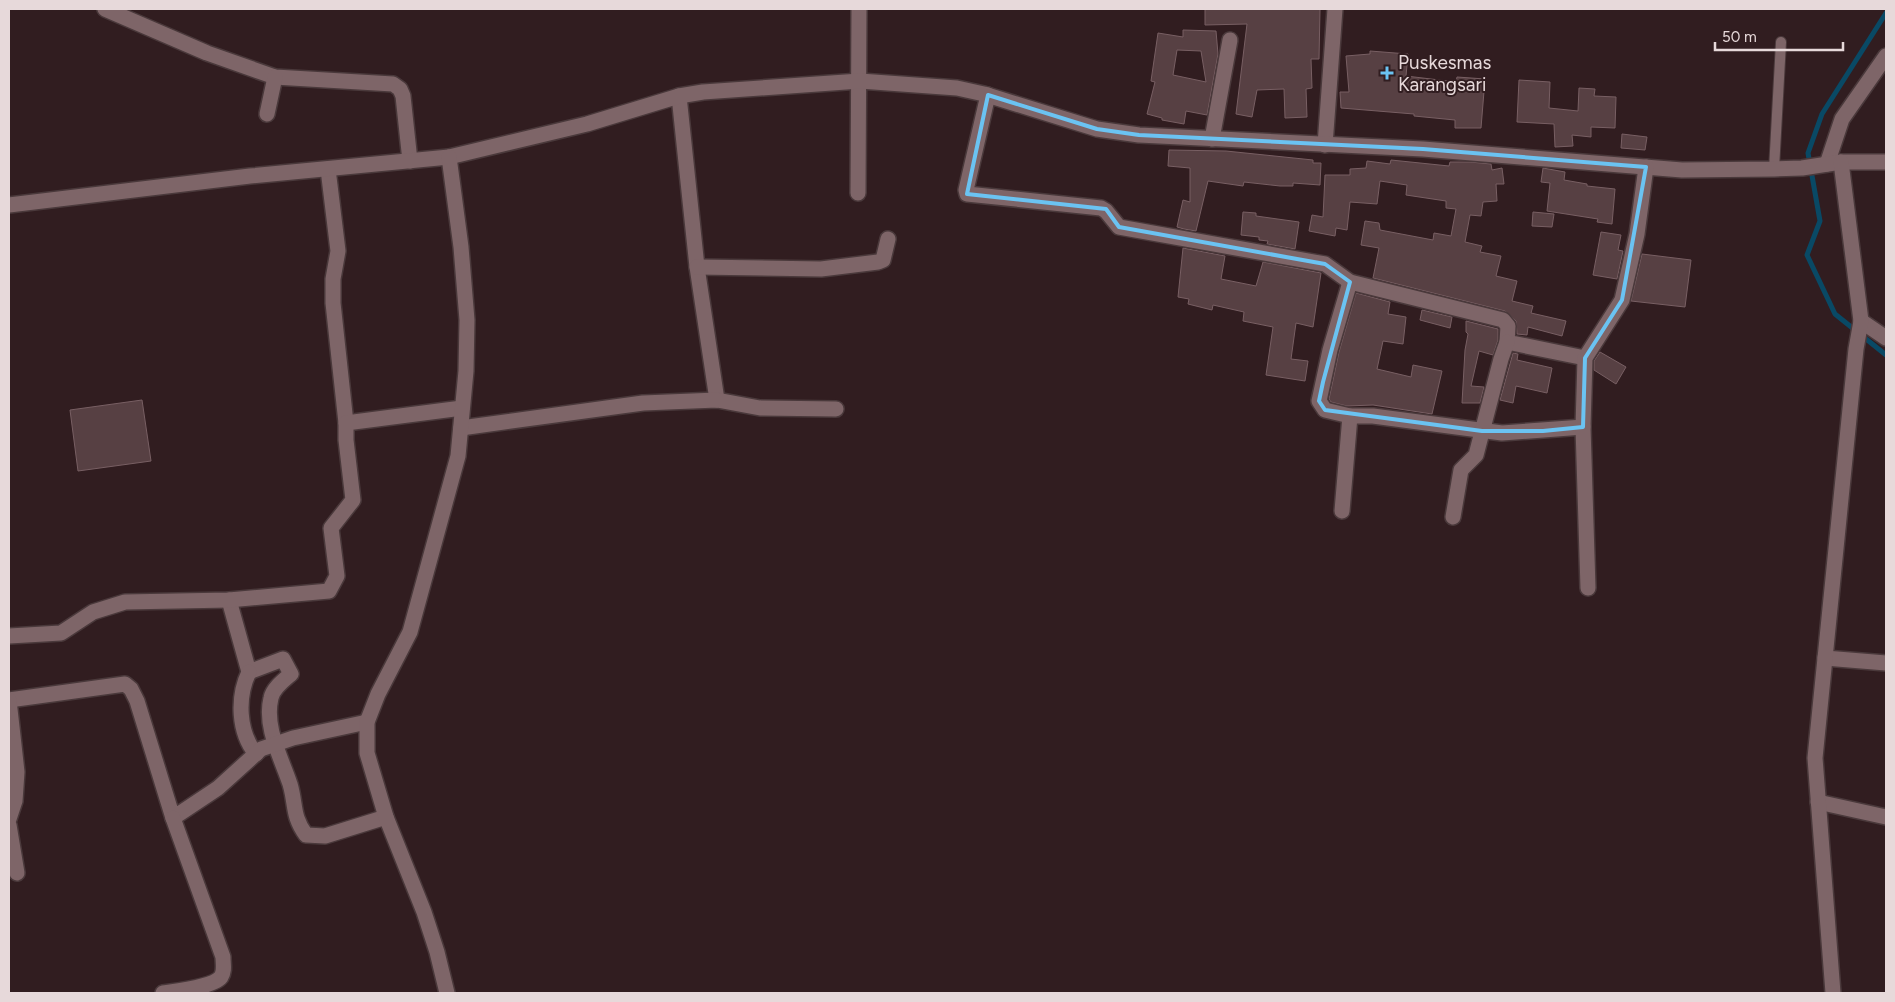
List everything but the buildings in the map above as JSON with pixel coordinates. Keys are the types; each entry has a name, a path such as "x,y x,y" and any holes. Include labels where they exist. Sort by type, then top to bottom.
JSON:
{"street":[{"path":"105,9 207,53 275,77 393,84 400,89 403,96 410,161"},
{"path":"858,193 859,9"},
{"path":"1325,144 1335,9"},
{"path":"1212,139 1230,40"},
{"path":"1833,993 1815,758 1856,349 1861,322 1822,165 1842,120 1886,56"},
{"path":"267,114 275,77"},
{"path":"9,205 449,157 587,124 678,96 703,92 860,81 957,88 988,95 1097,129 1139,135 1432,150 1682,170 1774,169 1886,162"},
{"path":"988,95 966,190 967,194 1104,209 1119,227 1325,264 1350,282 1503,320 1508,326 1507,342 1500,359 1475,457 1461,470 1453,517"},
{"path":"678,96 697,267 717,400"},
{"path":"447,993 437,952 424,912 386,817 367,753 367,722 378,694 410,632 458,456 466,371 467,320 461,247 449,157"},
{"path":"1588,588 1583,427 1585,358 1622,300 1637,234 1646,167"},
{"path":"9,636 61,633 93,612 125,602 229,600 329,591 337,576 333,525 353,500 333,303 333,278 338,251 328,169"},
{"path":"697,267 821,269 878,262 883,260 888,239"},
{"path":"1350,282 1330,350 1319,401 1325,410 1350,416 1373,416 1482,431 1524,432 1583,427"},
{"path":"1861,322 1886,338"},
{"path":"1507,342 1585,358"},
{"path":"461,428 643,404 717,400 760,408 836,409"},
{"path":"346,423 462,408"},
{"path":"1342,511 1350,416"},
{"path":"229,600 249,672"},
{"path":"1825,658 1886,663"},
{"path":"256,754 246,742 240,703 244,682 249,672 282,659 291,674 271,696 270,713 275,744 290,786 297,823 306,835 325,836 386,817"},
{"path":"9,819 15,801 17,772 9,700 125,684 131,689 137,701 173,818 222,958 224,971 220,978 210,984 163,993"},
{"path":"173,818 218,788 261,749 293,738 367,722"},
{"path":"1818,802 1886,817"},
{"path":"9,824 17,873"}],"lane":[{"path":"1774,169 1780,42"}],"highlighted area":[{"path":"988,95 1097,129 1139,135 1423,149 1646,167 1622,300 1585,358 1583,427 1543,431 1482,431 1325,410 1319,401 1350,282 1325,264 1119,227 1106,209 967,194"}],"waterway":[{"path":"1886,13 1822,114 1808,153 1820,221 1807,255 1835,314 1886,355"}],"place":[{"name":"Puskesmas Karangsari","path":"1387,73"}]}
